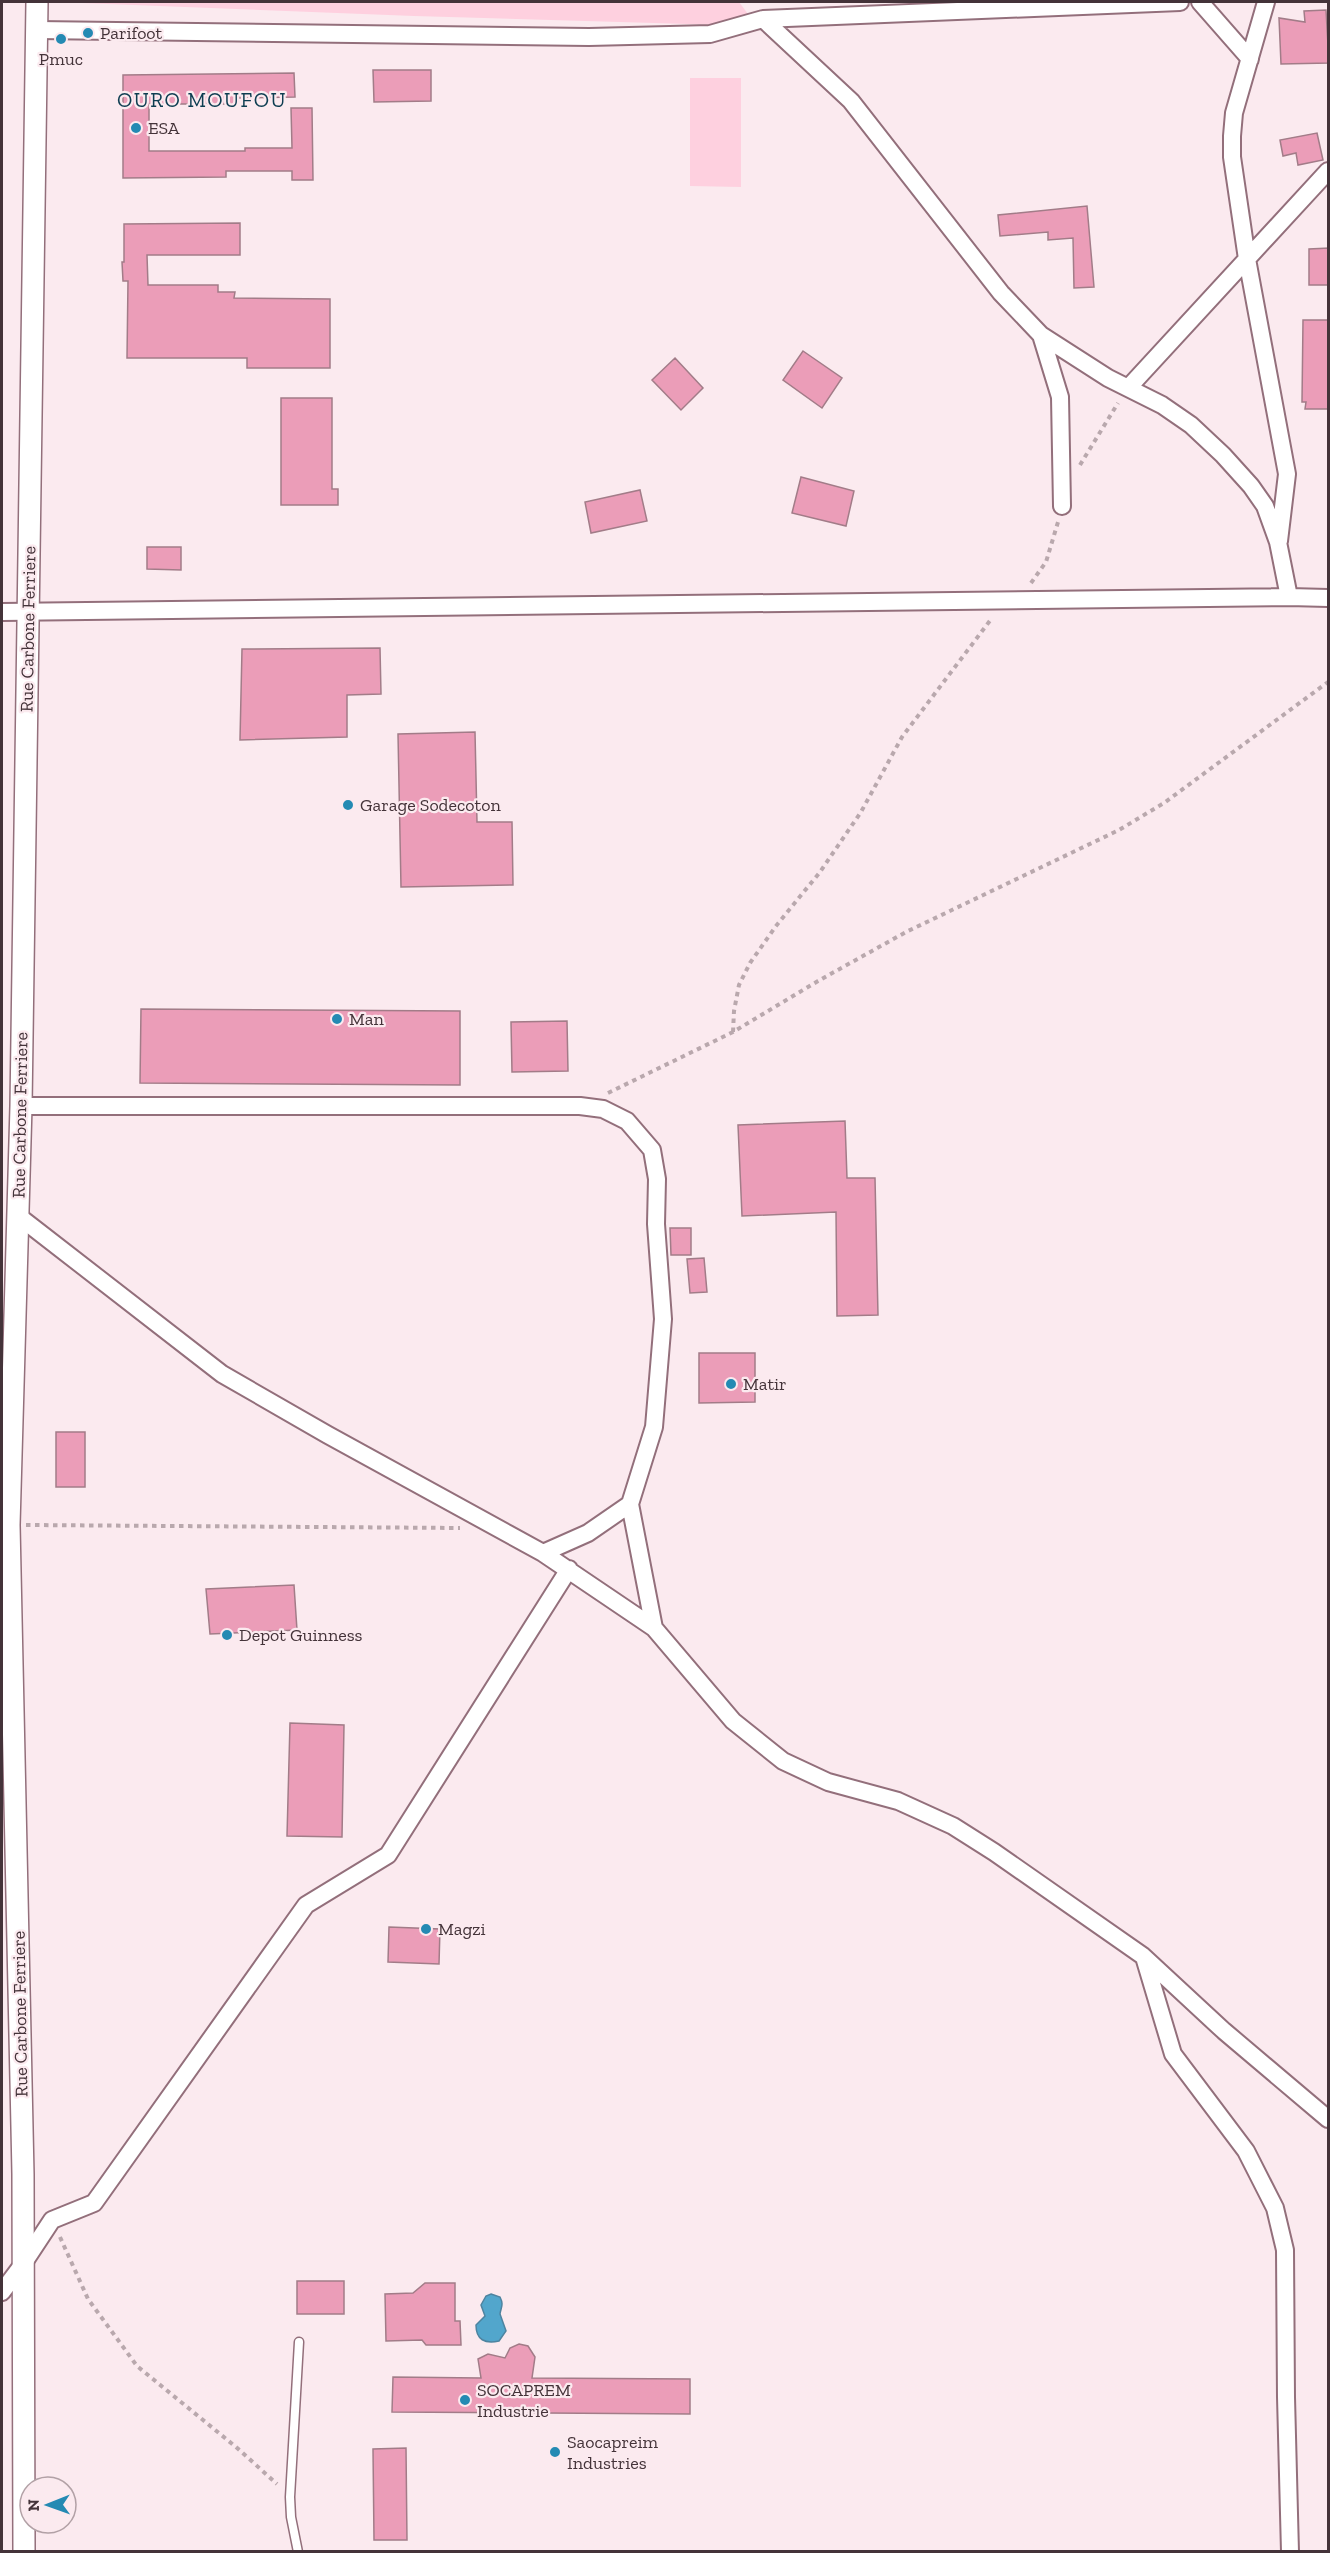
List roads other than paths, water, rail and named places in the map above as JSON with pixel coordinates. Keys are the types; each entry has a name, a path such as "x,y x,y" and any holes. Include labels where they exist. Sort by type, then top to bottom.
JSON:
{"street":[{"name":"Rue Carbone Ferriere","path":"24,2552 23,2264 9,1525 21,1106 37,2"},
{"path":"37,30 589,37 710,34 763,19 988,5 1180,2"},
{"path":"1200,2 1250,59"},
{"path":"1266,2 1234,113 1232,157 1247,259 1287,474 1278,542"},
{"path":"763,19 851,101 1001,293 1041,335 1108,378 1162,405 1191,425 1223,455 1251,486 1265,506 1278,542 1289,597"},
{"path":"1129,387 1329,171"},
{"path":"1041,335 1060,397 1062,506"},
{"path":"2,612 1329,598"},
{"path":"21,1106 580,1106 603,1110 627,1121 652,1150 657,1179 656,1224 663,1318 655,1416 630,1504 654,1628"},
{"path":"17,1215 222,1374 543,1553 654,1628 733,1721 783,1761 828,1782 898,1802 952,1826 994,1852 1143,1956 1224,2031 1329,2119"},
{"path":"543,1553 588,1533 630,1504"},
{"path":"2,2292 52,2220 94,2202 306,1905 388,1855 568,1569"},
{"path":"1143,1956 1173,2054 1246,2151 1275,2208 1285,2250 1290,2552"}],"lane":[{"path":"298,2552 291,2517 290,2497 299,2342"}],"water":[{"path":"491,2294 500,2297 502,2306 500,2314 506,2331 499,2341 490,2342 482,2340 476,2330 476,2325 485,2316 481,2305 486,2296"}],"place":[{"name":"Parifoot","path":"88,33"},
{"name":"Pmuc","path":"61,39"},
{"name":"ESA","path":"136,128"},
{"name":"Garage Sodecoton","path":"348,805"},
{"name":"Man","path":"337,1019"},
{"name":"Matir","path":"731,1384"},
{"name":"Depot Guinness","path":"227,1635"},
{"name":"Magzi","path":"426,1929"},
{"name":"SOCAPREM Industrie","path":"465,2400"},
{"name":"Saocapreim Industries","path":"555,2452"}],"district":[{"name":"OURO MOUFOU","path":"202,99"}]}
